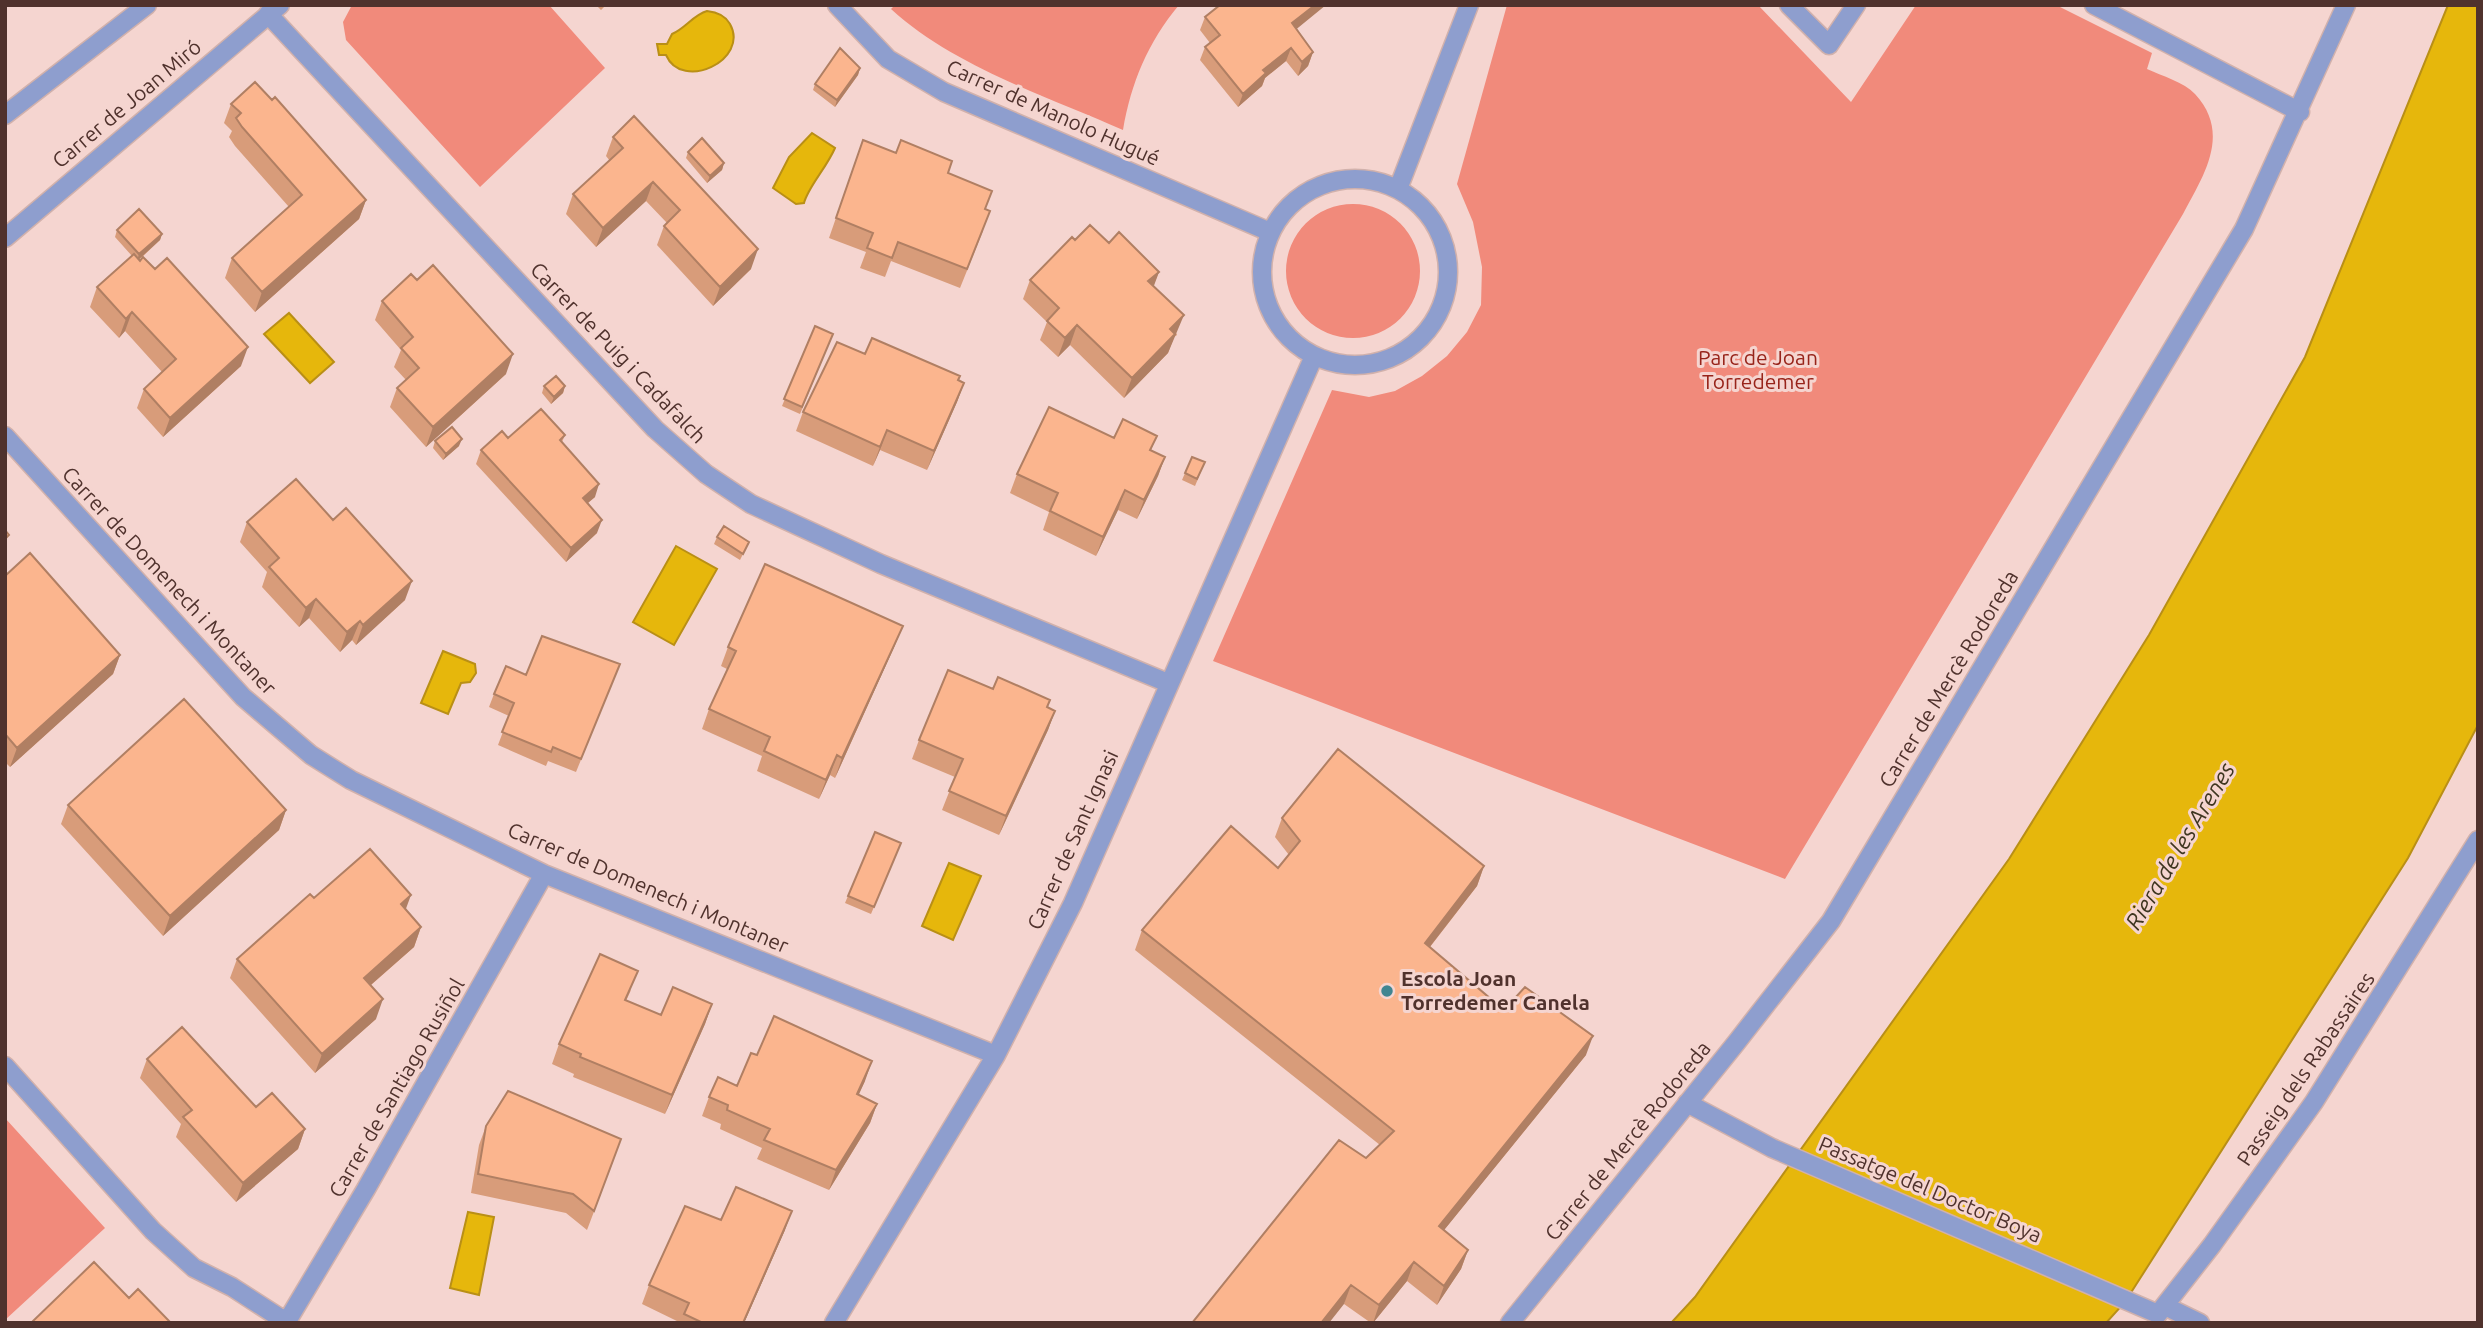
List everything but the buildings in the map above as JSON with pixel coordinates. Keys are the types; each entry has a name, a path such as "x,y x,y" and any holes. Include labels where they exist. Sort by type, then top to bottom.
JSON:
{"street":[{"path":"5,115 147,5"},
{"name":"Carrer de Manolo Hugué","path":"837,5 888,59 944,92 1270,232"},
{"path":"1398,189 1469,5"},
{"path":"1789,5 1829,45 1856,5"},
{"path":"2094,5 2300,112"},
{"name":"Carrer de Mercè Rodoreda","path":"1510,1323 1830,921 2244,229 2300,112 2346,5"},
{"name":"Carrer de Joan Miró","path":"5,238 274,10"},
{"name":"Carrer de Puig i Cadafalch","path":"274,10 655,429 727,490 881,564 1168,683"},
{"path":"1349,178 1371,180 1398,189 1425,210 1442,239 1448,270 1445,298 1428,331 1404,352 1374,364 1341,365 1314,356 1295,345 1274,320 1262,284 1262,256 1270,232 1290,205 1318,186 1349,178"},
{"name":"Carrer de Sant Ignasi","path":"834,1323 996,1055 1073,903 1314,356"},
{"name":"Carrer de Domenech i Montaner","path":"5,436 243,697 302,748 351,780 544,874 996,1055"},
{"name":"Passeig dels Rabassaires","path":"2162,1310 2314,1102 2478,840"},
{"name":"Carrer de Santiago Rusiñol","path":"287,1323 544,874"},
{"path":"5,1066 153,1231 194,1268 232,1287 287,1323"},
{"name":"Passatge del Doctor Boya","path":"1687,1103 1772,1148 2162,1310 2200,1323"}],"green space":[{"path":"352,5 549,5 605,68 480,187 346,40 343,22"},
{"path":"895,5 1179,5 1158,34 1142,64 1123,130 971,63 916,29 891,9"},
{"name":"Parc de Joan Torredemer","path":"1507,5 1758,5 1851,102 1916,5 2056,5 2152,53 2147,69 2179,83 2195,94 2206,109 2212,124 2210,155 2199,185 2183,214 1785,879 1213,661 1332,390 1369,397 1395,391 1422,376 1447,356 1467,332 1481,305 1482,267 1473,222 1457,184"},
{"path":"1353,204 1379,209 1400,224 1415,245 1420,271 1415,297 1400,318 1379,333 1353,338 1327,333 1306,318 1291,297 1286,271 1291,245 1306,224 1327,209"},
{"path":"5,1118 105,1228 5,1320"}],"water":[{"name":"Riera de les Arenes","path":"2448,5 2478,5 2478,725 2408,858 2125,1302 2106,1323 1671,1323 1695,1297 2009,859 2149,635 2305,357"},
{"path":"707,11 720,14 730,24 734,37 731,49 723,59 712,67 686,71 674,66 666,55 659,55 657,44 667,44 672,34"},
{"path":"812,133 835,148 804,203 796,204 773,188 789,157"},
{"path":"289,313 334,362 310,383 264,334"},
{"path":"676,546 717,569 674,645 633,622"},
{"path":"443,651 475,664 476,673 470,682 461,683 448,714 421,703"},
{"path":"949,863 981,876 953,940 922,926"},
{"path":"468,1212 494,1217 479,1295 450,1288"}],"place":[{"name":"Escola Joan Torredemer Canela","path":"1387,991"}]}
